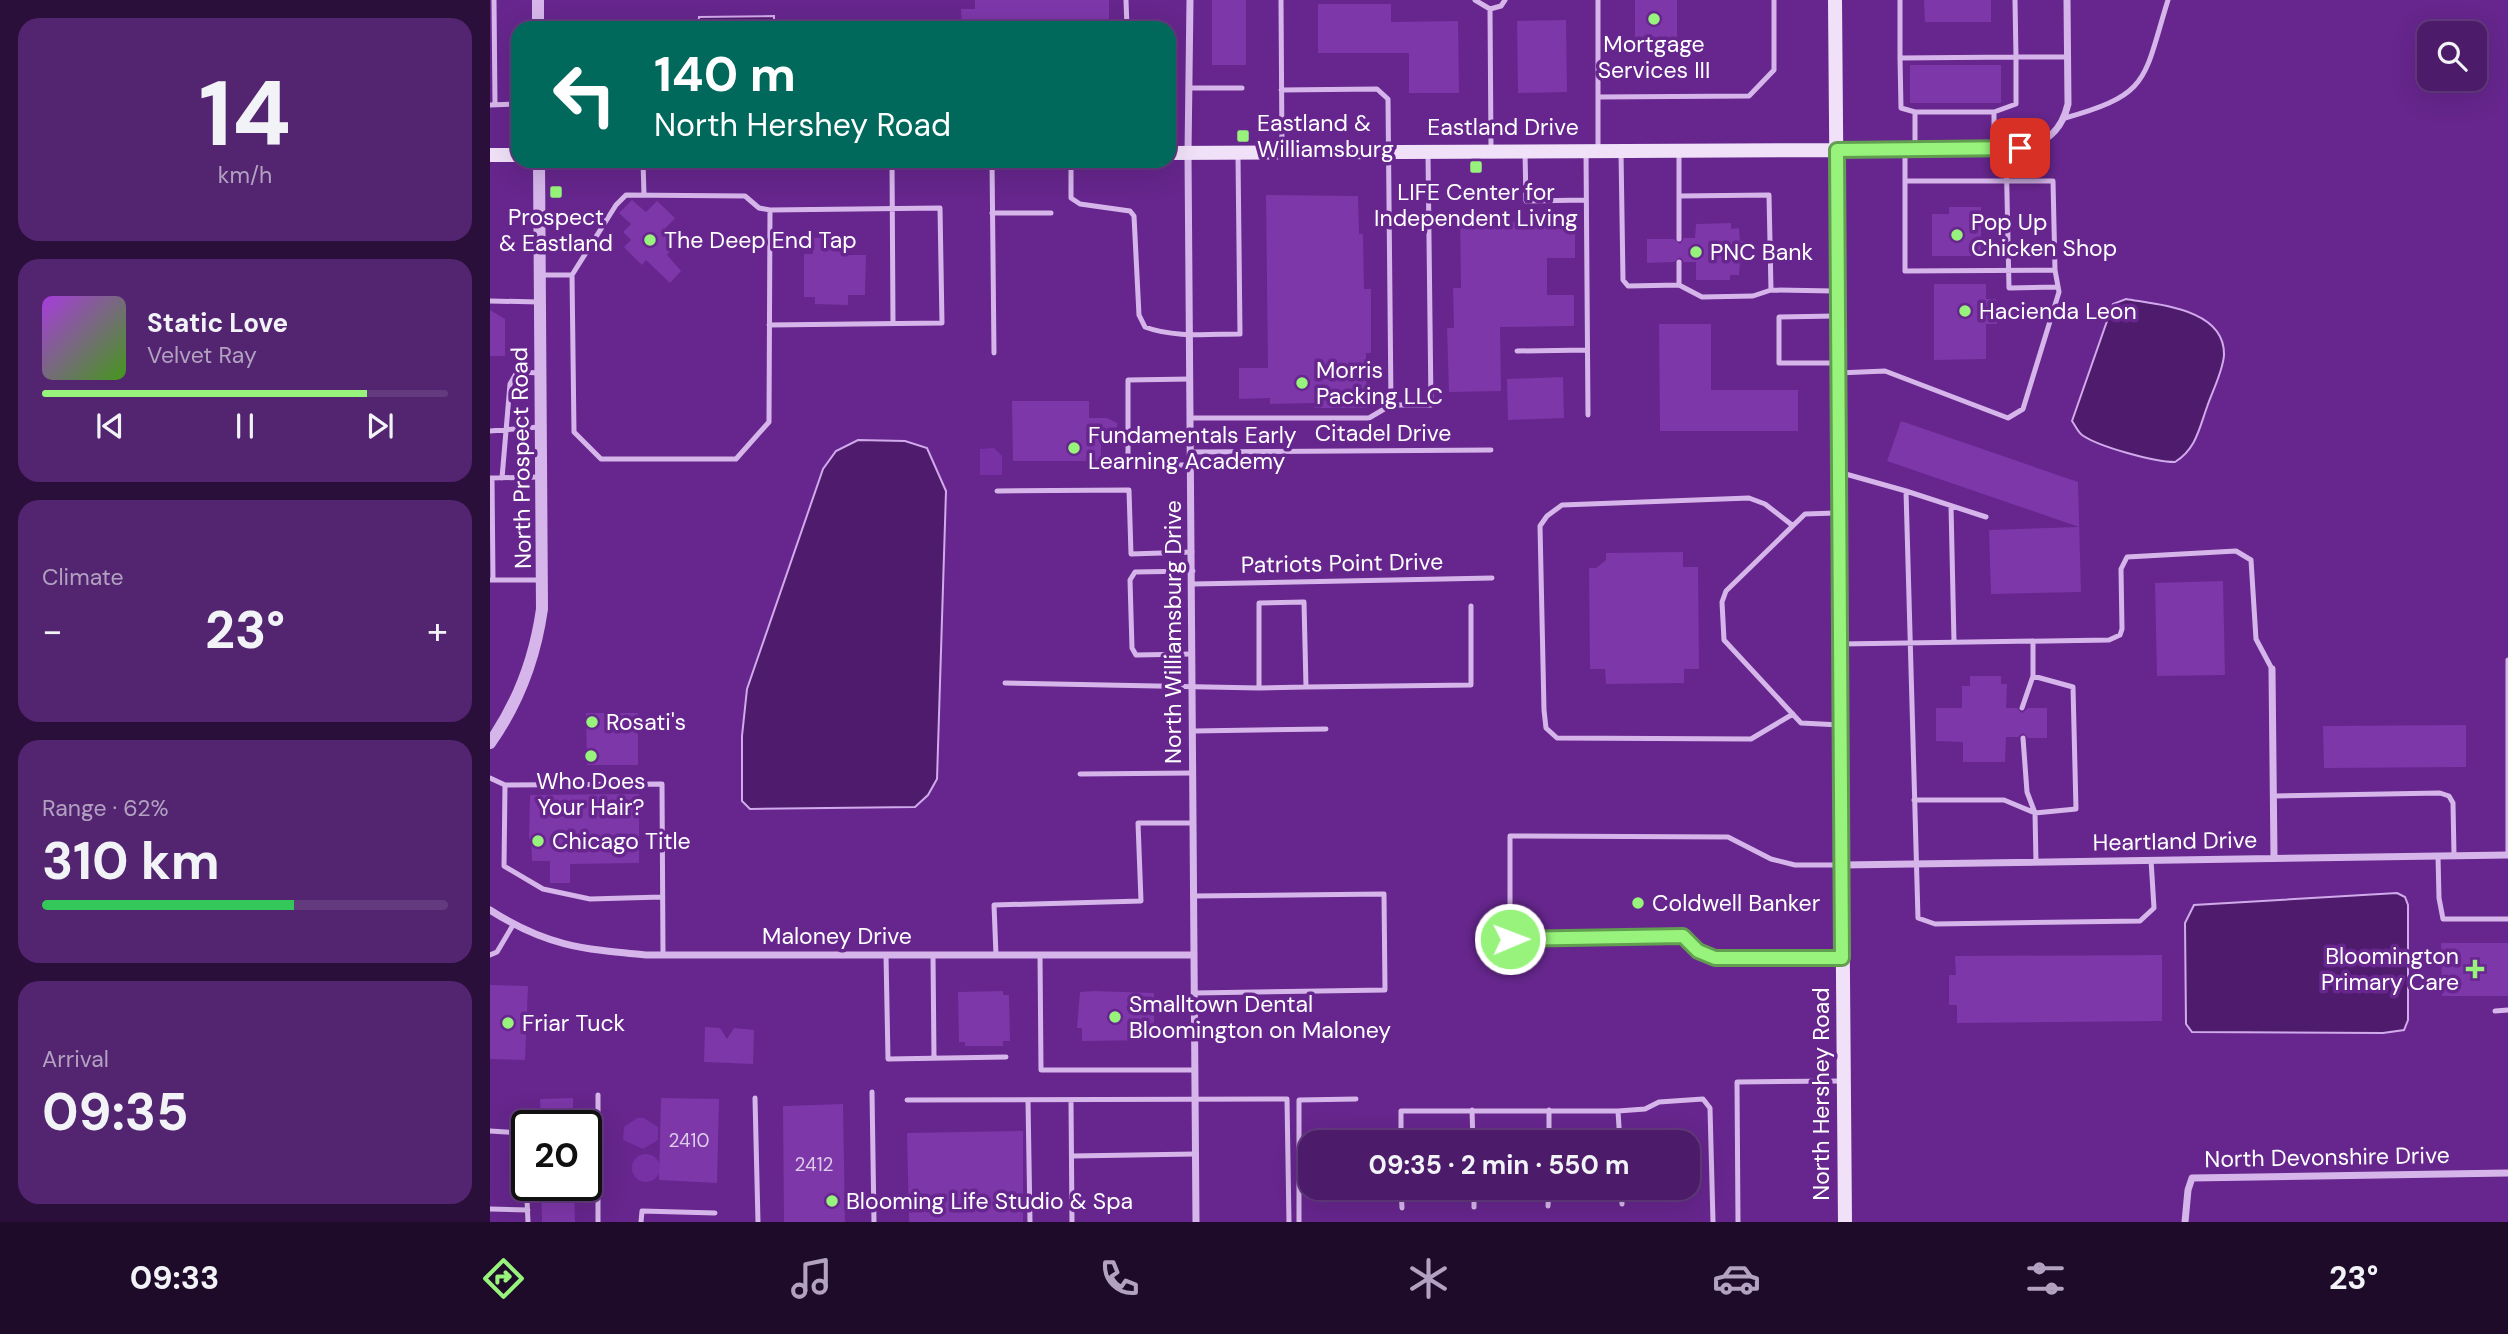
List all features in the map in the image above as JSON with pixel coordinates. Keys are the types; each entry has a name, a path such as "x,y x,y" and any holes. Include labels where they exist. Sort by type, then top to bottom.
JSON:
{"main road":[{"name":"North Hershey Road","path":"1835,0 1844,1222"},
{"name":"Eastland Drive","path":"1176,153 1592,149 1837,150"},
{"path":"490,155 511,155"}],"street":[{"path":"538,0 538,21"},
{"name":"North Williamsburg Drive","path":"1190,0 1188,153 1196,1222"},
{"path":"1837,150 2006,148 2034,146 2047,140 2065,118 2068,104 2067,0"},
{"name":"North Prospect Road","path":"491,738 510,711 527,672 538,630 543,580 539,168"},
{"path":"2272,669 2274,858"},
{"name":"Heartland Drive","path":"1842,865 2508,855"},
{"name":"Maloney Drive","path":"490,910 513,925 573,948 663,955 1194,955"},
{"name":"North Devonshire Drive","path":"2185,1222 2188,1189 2192,1178 2508,1173"}],"lane":[{"path":"494,0 493,105 511,104"},
{"path":"1126,0 1127,21"},
{"path":"1281,0 1282,152"},
{"path":"1475,0 1490,9 1501,6 1505,0"},
{"path":"1588,415 1586,200 1598,97 1598,0"},
{"path":"1598,97 1749,96 1774,70 1774,0"},
{"path":"1900,0 1901,108 1916,112 1994,112 2016,104 2015,0"},
{"path":"2065,118 2111,104 2124,97 2144,78 2168,0"},
{"path":"1490,9 1491,151"},
{"path":"1930,57 1930,65"},
{"path":"1958,57 1959,65"},
{"path":"1982,57 1982,65"},
{"path":"1900,58 2067,57"},
{"path":"1189,88 1242,88"},
{"path":"1281,90 1377,89 1388,99 1391,405"},
{"path":"1930,103 1930,112"},
{"path":"1959,103 1959,112"},
{"path":"1982,103 1982,112"},
{"path":"1915,149 1916,112"},
{"path":"1994,112 1994,148"},
{"path":"2006,148 2009,288 2058,287"},
{"path":"1621,149 1623,280 1628,286 1679,285 1702,296 1753,296 1771,290 1838,291"},
{"path":"1679,149 1679,239"},
{"path":"1905,149 1905,271 2055,270"},
{"path":"1525,150 1526,201 1586,200"},
{"path":"1191,418 1369,418 1391,405 1431,405 1428,151"},
{"path":"1071,168 1071,198 1080,204 1130,211 1134,216 1139,315 1145,327 1156,331 1190,334 1240,334 1237,152"},
{"path":"643,168 644,195"},
{"path":"892,168 893,324"},
{"path":"992,168 994,353"},
{"path":"1838,316 1779,317 1779,363 1885,371 2008,418 2023,409 2059,292 2055,270 2053,181 1905,181"},
{"path":"769,325 942,323 940,208 770,211 759,208 745,196 626,195 616,205 572,275 574,432 601,459 736,459 769,422 769,325 770,211"},
{"path":"1679,196 1769,195 1771,290"},
{"path":"992,213 1051,213"},
{"path":"1679,262 1679,285"},
{"path":"540,275 572,275"},
{"path":"490,301 541,302"},
{"path":"1517,351 1587,350"},
{"path":"502,478 510,384 516,372 541,373"},
{"path":"1190,379 1128,380 1128,465 1191,465"},
{"path":"490,431 542,427"},
{"name":"Citadel Drive","path":"1191,452 1491,450"},
{"path":"1839,472 1986,517"},
{"path":"542,477 491,478 491,580 543,580"},
{"path":"997,491 1129,490 1131,554 1192,552"},
{"path":"1906,491 1918,918 1935,924 2140,921 2154,908 2151,860"},
{"path":"1792,525 1765,504 1749,498 1562,505 1547,516 1540,526 1544,710 1546,728 1557,737 1751,739 1793,714"},
{"path":"1951,506 1954,642"},
{"path":"1839,513 1805,514 1726,591 1723,602 1724,640 1801,723 1841,724"},
{"path":"1840,644 2109,640 2120,635 2121,569 2127,557 2236,551 2251,560 2256,639 2272,669"},
{"path":"1193,571 1135,572 1130,580 1132,648 1136,655 1193,654"},
{"name":"Patriots Point Drive","path":"1193,583 1492,578"},
{"path":"1259,688 1258,603 1304,602 1307,687"},
{"path":"1005,683 1259,688 1471,685 1471,606"},
{"path":"2022,708 2033,676 2033,641"},
{"path":"2508,660 2508,855"},
{"path":"1914,800 2004,800 2035,813 2076,809 2073,687 2033,676"},
{"path":"1193,731 1326,729"},
{"path":"2022,737 2027,792 2035,813 2036,862"},
{"path":"1080,774 1193,773"},
{"path":"490,778 505,785 662,784 663,955"},
{"path":"505,785 504,866 543,888 590,899 662,897"},
{"path":"2274,796 2440,793 2449,796 2453,803 2454,855"},
{"path":"996,955 995,905 1140,901 1138,823 1193,823"},
{"path":"1842,865 1795,865 1771,859 1728,837 1510,836 1510,939 1683,936 1698,951 1715,958 1842,958"},
{"path":"2438,856 2439,898 2444,919 2508,919"},
{"path":"1194,895 1384,894 1385,978 1385,990 1194,993"},
{"path":"490,955 497,953 513,925"},
{"path":"886,955 888,1059 1006,1057"},
{"path":"933,955 934,1058"},
{"path":"1040,955 1041,1070 1195,1070"},
{"path":"2495,1011 2508,1010"},
{"path":"1738,1222 1737,1082 1843,1081"},
{"path":"872,1092 874,1222"},
{"path":"598,1095 598,1222"},
{"path":"755,1098 758,1222"},
{"path":"1299,1222 1299,1100 1356,1099"},
{"path":"1401,1130 1401,1111 1645,1110 1659,1102 1703,1099 1708,1103 1713,1222"},
{"path":"907,1100 1287,1100 1289,1222"},
{"path":"1028,1100 1030,1222"},
{"path":"1071,1100 1072,1222"},
{"path":"1472,1110 1473,1130"},
{"path":"1549,1110 1549,1130"},
{"path":"1619,1111 1620,1130"},
{"path":"490,1131 524,1133 528,1222"},
{"path":"1072,1156 1195,1154"},
{"path":"1402,1200 1402,1208"},
{"path":"1474,1200 1474,1207"},
{"path":"1548,1200 1548,1206"},
{"path":"1622,1200 1622,1204"},
{"path":"490,1209 528,1210"},
{"path":"641,1222 642,1211 715,1213"}],"shaded area":[{"path":"774,16 774,21 699,21 699,17"},
{"path":"2126,299 2188,312 2214,328 2221,340 2224,355 2222,368 2199,431 2188,451 2175,462 2141,457 2090,440 2082,435 2072,421 2113,304"},
{"path":"858,440 905,441 927,448 946,491 937,779 928,795 915,807 750,809 742,801 742,736 747,689 823,469 836,451"},
{"path":"994,448 1002,456 1002,475 980,475 980,449"},
{"path":"2397,893 2405,897 2408,905 2408,1020 2404,1030 2383,1033 2192,1032 2186,1024 2185,923 2194,905"},
{"path":"637,1118 644,1118 658,1127 658,1140 643,1149 623,1140 624,1127"},
{"path":"646,1154 656,1158 660,1168 656,1178 646,1182 636,1178 632,1168 636,1158"}],"building":[{"path":"975,0 1109,0 1109,21 962,21 961,9 975,9"},
{"path":"1212,0 1246,0 1246,65 1212,65"},
{"path":"1635,0 1677,0 1677,40 1635,41"},
{"path":"1924,0 1991,0 1991,22 1925,22"},
{"path":"1318,4 1391,4 1391,22 1458,21 1459,93 1409,93 1409,53 1318,53"},
{"path":"1566,20 1567,92 1518,93 1517,21"},
{"path":"1910,65 2001,65 2001,103 1910,103"},
{"path":"1266,195 1358,196 1359,234 1363,234 1364,289 1371,289 1371,353 1366,353 1367,408 1315,408 1314,403 1270,404 1270,398 1239,399 1239,368 1268,368"},
{"path":"632,200 646,212 657,201 675,218 662,232 675,245 667,255 681,271 670,283 646,260 642,265 624,247 631,240 623,232 631,224 619,213"},
{"name":"Pop Up Chicken Shop","path":"1949,207 1981,207 1981,256 1932,256 1932,214 1949,214"},
{"path":"1497,214 1498,222 1575,221 1575,258 1547,258 1547,295 1574,295 1574,326 1500,327 1501,391 1449,392 1447,328 1454,328 1453,288 1461,288 1460,215"},
{"name":"PNC Bank","path":"1731,223 1731,229 1739,228 1740,241 1745,241 1745,262 1740,262 1739,275 1730,275 1730,280 1696,280 1696,262 1684,262 1680,257 1674,262 1647,263 1647,239 1674,239 1680,244 1684,238 1695,238 1696,224"},
{"path":"848,237 849,255 866,255 865,295 848,295 848,305 815,304 815,297 804,297 804,254 813,254 813,238"},
{"name":"Hacienda Leon","path":"1934,284 1986,284 1986,299 1996,299 1997,324 1986,324 1986,359 1934,360"},
{"path":"490,310 505,319 505,356 490,356"},
{"path":"1659,324 1711,324 1711,390 1798,390 1798,431 1660,431"},
{"path":"1563,377 1564,418 1508,420 1507,379"},
{"path":"1012,401 1089,401 1089,418 1107,418 1117,423 1117,432 1101,440 1101,461 1013,461"},
{"path":"1901,421 2078,482 2081,592 1991,594 1989,530 2079,527 1887,461"},
{"path":"1683,552 1683,567 1698,567 1699,669 1684,669 1684,683 1606,684 1605,669 1590,669 1589,568 1596,568 1606,560 1606,553"},
{"path":"2223,581 2225,675 2157,676 2155,583"},
{"path":"1970,676 2001,676 2001,684 2007,684 2006,708 2017,708 2022,713 2028,708 2047,708 2047,738 2028,738 2023,733 2018,737 2006,737 2005,762 1963,762 1963,742 1936,741 1936,708 1962,708 1962,686 1970,686"},
{"path":"586,713 638,713 638,765 587,765"},
{"path":"2466,725 2466,767 2324,768 2323,726"},
{"path":"639,794 639,863 570,864 570,883 550,883 550,861 532,861 529,839 530,795"},
{"name":"Bloomington Primary Care","path":"2441,943 2508,943 2508,996 2442,996"},
{"path":"2162,955 2162,1021 1957,1023 1957,1005 1949,1005 1949,975 1956,975 1955,956"},
{"name":"Friar Tuck","path":"490,985 528,986 525,1060 490,1059"},
{"path":"1003,991 1003,995 1009,995 1010,1041 1003,1041 1003,1046 965,1046 965,1042 959,1042 958,992"},
{"name":"Smalltown Dental Bloomington on Maloney","path":"1080,992 1154,993 1154,1040 1082,1041 1082,1028 1077,1028"},
{"path":"705,1027 720,1028 727,1039 734,1028 754,1030 753,1064 704,1062"},
{"path":"573,1098 573,1110 540,1110 540,1099"},
{"path":"661,1098 719,1099 717,1183 659,1180"},
{"path":"843,1104 845,1222 784,1222 783,1106"},
{"path":"1023,1131 1023,1222 909,1222 907,1133"},
{"path":"541,1201 574,1201 575,1222 542,1222"}],"place":[{"name":"Mortgage Services III","path":"1654,19"},
{"name":"Eastland & Williamsburg","path":"1243,136"},
{"name":"LIFE Center for Independent Living","path":"1476,167"},
{"name":"Prospect & Eastland","path":"556,192"},
{"name":"Pop Up Chicken Shop","path":"1957,235"},
{"name":"The Deep End Tap","path":"650,240"},
{"name":"PNC Bank","path":"1696,252"},
{"name":"Hacienda Leon","path":"1965,311"},
{"name":"Morris Packing LLC","path":"1302,383"},
{"name":"Fundamentals Early Learning Academy","path":"1074,448"},
{"name":"Rosati's","path":"592,722"},
{"name":"Who Does Your Hair?","path":"591,756"},
{"name":"Chicago Title","path":"538,841"},
{"name":"Coldwell Banker","path":"1638,903"},
{"name":"Bloomington Primary Care","path":"2475,969"},
{"name":"Smalltown Dental Bloomington on Maloney","path":"1115,1017"},
{"name":"Friar Tuck","path":"508,1023"},
{"name":"Blooming Life Studio & Spa","path":"832,1201"}],"route":[{"path":"1510,939 1683,936 1698,951 1715,958 1842,958 1837,150 2020,148"}]}
